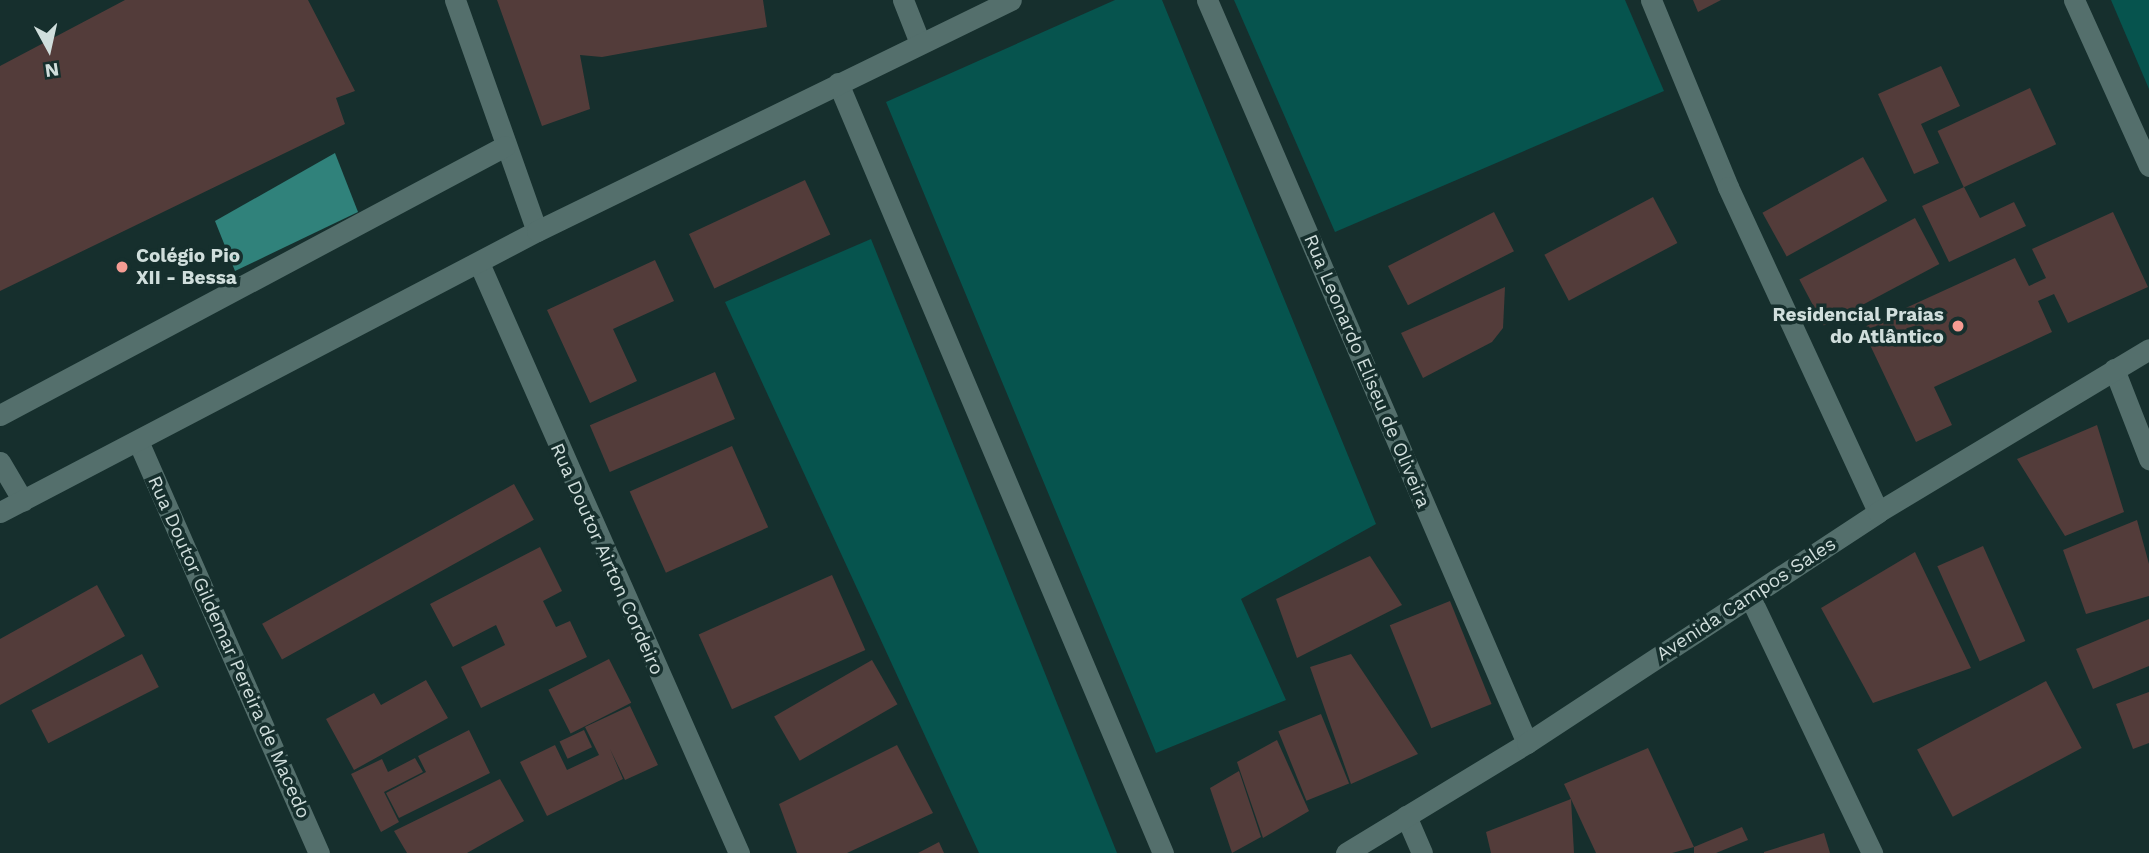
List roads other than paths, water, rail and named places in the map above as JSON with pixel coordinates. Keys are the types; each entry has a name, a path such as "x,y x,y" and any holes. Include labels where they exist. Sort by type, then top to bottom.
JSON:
{"street":[{"path":"455,0 537,231"},
{"path":"902,0 920,43"},
{"path":"0,512 537,231 1011,0"},
{"name":"Rua Leonardo Eliseu de Oliveira","path":"1207,0 1527,743"},
{"path":"1651,0 1728,187 1878,512"},
{"path":"2074,0 2149,166"},
{"path":"838,83 1163,853"},
{"path":"0,415 505,146"},
{"name":"Rua Doutor Airton Cordeiro","path":"479,263 738,853"},
{"name":"Avenida Campos Sales","path":"1346,853 1527,743 1878,512 2149,349"},
{"path":"2114,369 2149,459"},
{"name":"Rua Doutor Gildemar Pereira de Macedo","path":"138,441 319,853"},
{"path":"0,462 23,501"},
{"path":"1750,597 1872,853"},
{"path":"1406,816 1422,853"}],"water":[{"path":"335,153 358,212 235,271 215,221"}],"place":[{"name":"Colégio Pio XII - Bessa","path":"122,267"},
{"name":"Residencial Praias do Atlântico","path":"1958,326"}]}
